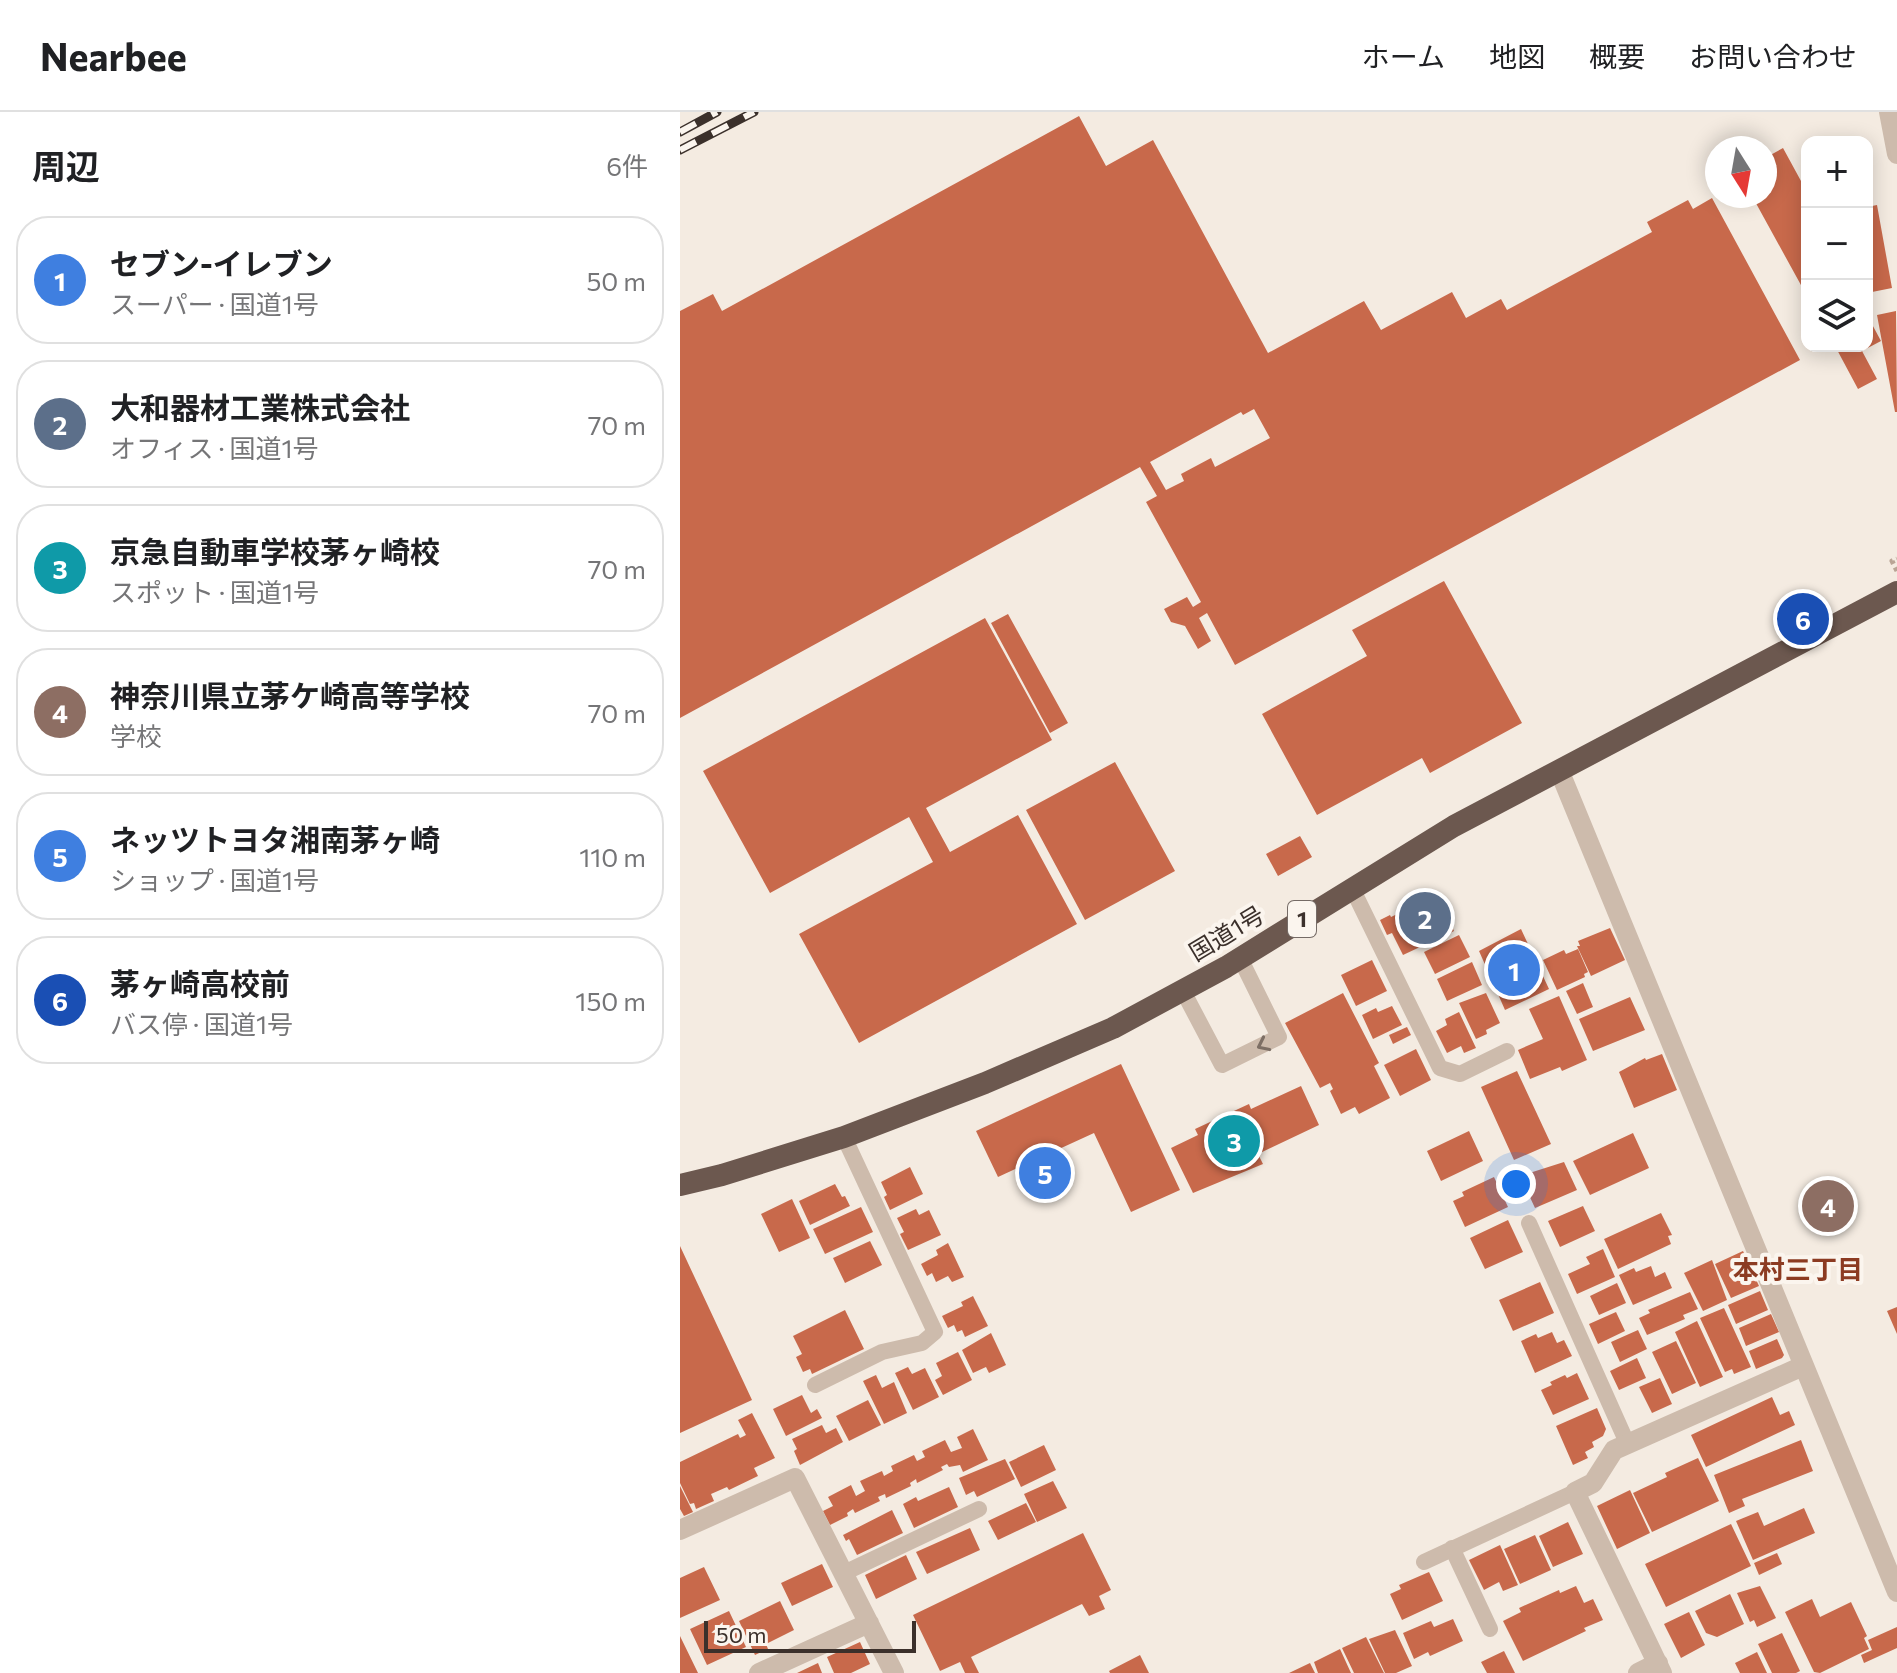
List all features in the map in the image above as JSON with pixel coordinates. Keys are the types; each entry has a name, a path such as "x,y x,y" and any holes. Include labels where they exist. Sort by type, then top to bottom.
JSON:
{"highway":[{"name":"国道1号","path":"680,1185 844,1137 1099,1035 1240,958 1454,826 1897,592"}],"street":[{"path":"1889,112 1897,154"},
{"path":"1559,770 1897,1592"},
{"path":"1638,1673 1660,1668 1575,1492 1593,1483 1614,1450 1803,1366"},
{"path":"680,1530 795,1478 894,1673"},
{"path":"759,1673 869,1623"}],"lane":[{"path":"1352,888 1440,1068 1460,1074 1507,1051"},
{"path":"1183,991 1222,1065 1279,1037 1240,958"},
{"path":"815,1385 882,1352 922,1343 935,1332 844,1137"},
{"path":"1529,1223 1628,1445"},
{"path":"1424,1562 1575,1492"},
{"path":"844,1573 979,1509"},
{"path":"1452,1548 1490,1629"}],"building":[{"path":"1079,116 1106,166 1153,140 1268,353 1364,301 1381,330 1452,292 1466,318 1501,299 1507,310 1652,232 1647,222 1688,200 1693,209 1705,202 1705,208 1717,208 1800,360 1235,665 1207,613 1199,618 1211,641 1198,649 1185,626 1171,622 1164,609 1187,597 1193,607 1201,602 1146,502 1157,496 1140,467 680,718 680,311 713,294 722,311","holes":["1254,409 1270,438 1215,467 1211,458 1181,474 1184,481 1166,490 1150,462 1241,412 1243,415"]},
{"path":"1783,148 1801,181 1801,285 1759,208 1777,208 1777,151"},
{"path":"1877,205 1892,288 1873,292 1873,208"},
{"path":"1896,311 1897,412 1895,412 1877,315"},
{"path":"1873,326 1881,341 1873,345"},
{"path":"1838,352 1863,352 1877,379 1858,389"},
{"path":"1444,581 1522,723 1430,773 1422,758 1317,815 1262,714 1367,656 1352,630"},
{"path":"1008,614 1068,723 1050,733 991,623"},
{"path":"985,618 1052,740 926,808 950,852 1018,815 1077,924 859,1043 799,934 933,862 909,817 770,893 703,771"},
{"path":"1115,762 1175,871 1085,920 1026,810"},
{"path":"1300,836 1312,857 1278,876 1266,854"},
{"path":"1437,895 1454,931 1403,955 1392,933 1387,935 1380,920"},
{"path":"1610,928 1625,960 1591,976 1577,946 1580,946 1578,941"},
{"path":"1521,929 1549,989 1505,1010 1479,951"},
{"path":"1459,935 1470,957 1435,974 1424,952"},
{"path":"1578,949 1588,972 1584,974 1585,977 1557,990 1543,960 1564,950 1566,954"},
{"path":"1372,960 1387,991 1356,1006 1341,975"},
{"path":"1472,962 1482,985 1447,1001 1437,979"},
{"path":"1583,983 1593,1007 1577,1014 1566,991"},
{"path":"1343,993 1379,1063 1374,1066 1390,1098 1359,1114 1355,1107 1341,1114 1330,1091 1333,1089 1330,1083 1320,1088 1285,1023"},
{"path":"1486,993 1500,1023 1476,1039 1459,1003"},
{"path":"1559,996 1587,1060 1562,1071 1560,1067 1530,1079 1518,1050 1543,1039 1529,1009"},
{"path":"1630,997 1645,1030 1593,1051 1579,1019"},
{"path":"1392,1006 1402,1025 1373,1039 1362,1015 1376,1008 1378,1012"},
{"path":"1459,1012 1476,1048 1464,1053 1461,1046 1447,1053 1436,1031 1447,1025 1445,1019"},
{"path":"1407,1027 1411,1035 1393,1044 1389,1035"},
{"path":"1416,1049 1431,1080 1400,1096 1384,1065"},
{"path":"1662,1054 1677,1090 1634,1108 1619,1072 1645,1058"},
{"path":"1121,1064 1180,1190 1131,1212 1094,1133 998,1177 976,1131"},
{"path":"1517,1071 1551,1144 1514,1160 1481,1087"},
{"path":"1301,1086 1319,1125 1258,1154 1263,1164 1193,1193 1171,1148 1198,1135 1195,1129 1249,1104 1251,1109"},
{"path":"1469,1131 1483,1161 1441,1181 1427,1151"},
{"path":"1633,1133 1649,1168 1590,1195 1573,1161"},
{"path":"1564,1162 1577,1190 1535,1208 1520,1176"},
{"path":"910,1167 923,1194 890,1210 881,1182"},
{"path":"1494,1177 1508,1207 1465,1227 1453,1201 1464,1196 1462,1192"},
{"path":"835,1184 850,1206 810,1225 799,1201"},
{"path":"792,1199 810,1238 779,1252 761,1214"},
{"path":"1583,1206 1595,1231 1560,1247 1548,1221"},
{"path":"861,1207 873,1232 825,1254 813,1229"},
{"path":"916,1209 919,1215 929,1210 941,1235 908,1250 897,1218"},
{"path":"1661,1213 1672,1235 1668,1236 1671,1244 1618,1269 1604,1239"},
{"path":"1508,1220 1523,1252 1485,1269 1470,1238"},
{"path":"870,1241 882,1265 845,1283 833,1258"},
{"path":"948,1243 964,1277 952,1282 948,1276 936,1282 932,1273 927,1276 921,1264 938,1255 936,1250"},
{"path":"680,1246 752,1400 680,1433"},
{"path":"1603,1249 1615,1277 1577,1294 1568,1274 1590,1264 1586,1257"},
{"path":"1743,1251 1759,1286 1731,1298 1715,1264"},
{"path":"1712,1260 1727,1300 1703,1311 1684,1273"},
{"path":"1651,1266 1655,1277 1665,1272 1672,1288 1633,1305 1619,1275 1634,1268 1636,1272"},
{"path":"1540,1282 1554,1313 1513,1331 1499,1300"},
{"path":"1617,1283 1626,1303 1599,1315 1590,1296"},
{"path":"1760,1291 1768,1310 1736,1324 1728,1305"},
{"path":"1690,1292 1698,1309 1683,1315 1685,1319 1647,1335 1639,1318 1650,1313 1648,1310"},
{"path":"973,1296 988,1326 965,1337 962,1330 957,1332 954,1325 948,1328 942,1316 963,1306 961,1302"},
{"path":"1897,1307 1897,1334 1887,1311"},
{"path":"1724,1308 1751,1367 1734,1374 1732,1369 1725,1372 1700,1318"},
{"path":"845,1310 864,1349 812,1374 810,1369 803,1372 796,1357 802,1354 793,1336"},
{"path":"1616,1312 1625,1331 1598,1344 1589,1324"},
{"path":"1771,1314 1779,1332 1746,1346 1739,1328"},
{"path":"1697,1321 1723,1377 1700,1387 1675,1332"},
{"path":"1638,1330 1647,1349 1620,1362 1611,1342"},
{"path":"1552,1332 1557,1343 1564,1340 1572,1356 1535,1373 1521,1341 1536,1334 1538,1338"},
{"path":"991,1333 1006,1365 989,1373 986,1367 973,1373 962,1350"},
{"path":"1777,1339 1784,1355 1782,1358 1756,1369 1749,1351"},
{"path":"1676,1341 1696,1383 1672,1394 1652,1352"},
{"path":"958,1352 972,1380 943,1395 935,1380 942,1376 936,1363"},
{"path":"1637,1358 1646,1378 1619,1390 1610,1371"},
{"path":"908,1367 912,1374 925,1368 939,1397 913,1410 895,1373"},
{"path":"1577,1373 1589,1399 1553,1415 1541,1390 1552,1385 1550,1382"},
{"path":"876,1375 882,1388 894,1382 907,1413 884,1424 863,1381"},
{"path":"1660,1378 1672,1404 1652,1413 1639,1387"},
{"path":"802,1395 811,1413 817,1409 822,1418 786,1436 773,1409"},
{"path":"1772,1397 1780,1415 1789,1411 1795,1425 1706,1467 1691,1435"},
{"path":"868,1400 881,1425 849,1441 836,1416"},
{"path":"1597,1408 1606,1429 1603,1436 1592,1442 1594,1447 1585,1452 1588,1458 1573,1465 1556,1426"},
{"path":"752,1413 775,1458 754,1468 758,1476 729,1490 727,1487 711,1494 714,1501 696,1509 694,1503 690,1504 680,1483 680,1462 738,1434 740,1438 746,1435 738,1420"},
{"path":"822,1425 826,1433 836,1428 843,1442 800,1465 792,1439"},
{"path":"973,1429 988,1460 963,1472 960,1465 949,1467 947,1464 941,1467 943,1470 917,1483 916,1479 910,1483 911,1486 886,1498 885,1494 878,1497 880,1501 855,1513 853,1509 847,1513 848,1516 830,1525 823,1511 833,1506 828,1497 851,1485 856,1496 865,1491 860,1481 882,1471 884,1476 893,1471 891,1466 914,1455 917,1461 925,1457 922,1451 945,1440 951,1452 962,1448 957,1437"},
{"path":"1801,1440 1813,1471 1742,1499 1745,1506 1729,1513 1714,1475"},
{"path":"1044,1445 1056,1470 1021,1487 1009,1462"},
{"path":"1698,1458 1719,1501 1652,1532 1633,1493 1667,1477 1665,1473"},
{"path":"1005,1459 1015,1479 977,1497 974,1491 966,1495 959,1478"},
{"path":"1053,1481 1067,1508 1037,1522 1024,1494"},
{"path":"680,1486 693,1512 684,1516 680,1509"},
{"path":"949,1487 958,1507 914,1528 903,1504"},
{"path":"1630,1490 1650,1533 1617,1549 1597,1506"},
{"path":"1026,1503 1036,1522 998,1540 988,1521"},
{"path":"1804,1508 1815,1533 1753,1560 1736,1521 1758,1512 1764,1526"},
{"path":"892,1510 903,1533 857,1555 849,1539 846,1541 843,1535"},
{"path":"1568,1522 1583,1554 1553,1567 1539,1536"},
{"path":"1731,1524 1751,1566 1666,1607 1645,1564"},
{"path":"970,1528 980,1550 927,1574 916,1552"},
{"path":"1083,1533 1111,1590 1099,1596 1105,1609 1089,1616 1082,1604 971,1657 979,1673 965,1673 960,1662 940,1671 913,1615"},
{"path":"1535,1535 1551,1570 1520,1584 1504,1549"},
{"path":"1500,1545 1518,1585 1503,1591 1499,1582 1484,1590 1469,1560"},
{"path":"1777,1553 1782,1564 1759,1575 1754,1563"},
{"path":"906,1555 917,1579 876,1599 865,1575"},
{"path":"822,1564 833,1587 792,1606 781,1583"},
{"path":"704,1567 720,1600 680,1618 680,1578"},
{"path":"1429,1572 1443,1601 1402,1620 1390,1594 1401,1589 1399,1585"},
{"path":"1576,1586 1584,1603 1593,1599 1603,1620 1523,1661 1503,1621 1521,1612 1519,1608"},
{"path":"1760,1586 1776,1618 1757,1627 1754,1620 1750,1622 1737,1593"},
{"path":"1730,1594 1744,1624 1717,1637 1706,1633 1695,1611"},
{"path":"1812,1599 1820,1617 1851,1602 1867,1636 1864,1638 1869,1649 1820,1673 1814,1672 1785,1612"},
{"path":"780,1601 794,1630 766,1644 768,1649 755,1655 739,1621"},
{"path":"729,1611 746,1647 707,1665 690,1629"},
{"path":"1689,1612 1705,1645 1681,1658 1664,1624"},
{"path":"1453,1619 1463,1641 1430,1656 1428,1652 1414,1659 1403,1633 1431,1621 1434,1627"},
{"path":"1897,1627 1897,1648 1864,1663 1861,1655 1872,1650 1868,1640"},
{"path":"1395,1630 1412,1666 1396,1673 1385,1673 1369,1639"},
{"path":"1782,1633 1800,1671 1796,1673 1772,1673 1758,1644"},
{"path":"680,1636 698,1673 680,1673"},
{"path":"1366,1637 1384,1673 1354,1673 1342,1648"},
{"path":"860,1642 870,1664 851,1673 834,1673 827,1657"},
{"path":"1340,1649 1351,1673 1318,1673 1314,1662"},
{"path":"1504,1651 1515,1673 1487,1673 1481,1662"},
{"path":"1757,1652 1767,1673 1740,1673 1735,1663"},
{"path":"1140,1655 1149,1673 1110,1673 1109,1671"},
{"path":"818,1663 822,1673 797,1673"},
{"path":"1310,1663 1315,1673 1289,1673"}],"railway":[{"path":"680,132 717,112"},
{"path":"680,150 754,112"}],"place":[{"name":"茅ヶ崎高校前","path":"1803,619"},
{"name":"大和器材工業株式会社","path":"1425,918"},
{"name":"セブン-イレブン","path":"1514,970"},
{"name":"京急自動車学校茅ヶ崎校","path":"1234,1141"},
{"name":"ネッツトヨタ湘南茅ヶ崎","path":"1045,1173"},
{"name":"神奈川県立茅ケ崎高等学校","path":"1828,1206"}],"district":[{"name":"本村三丁目","path":"1798,1270"}]}
